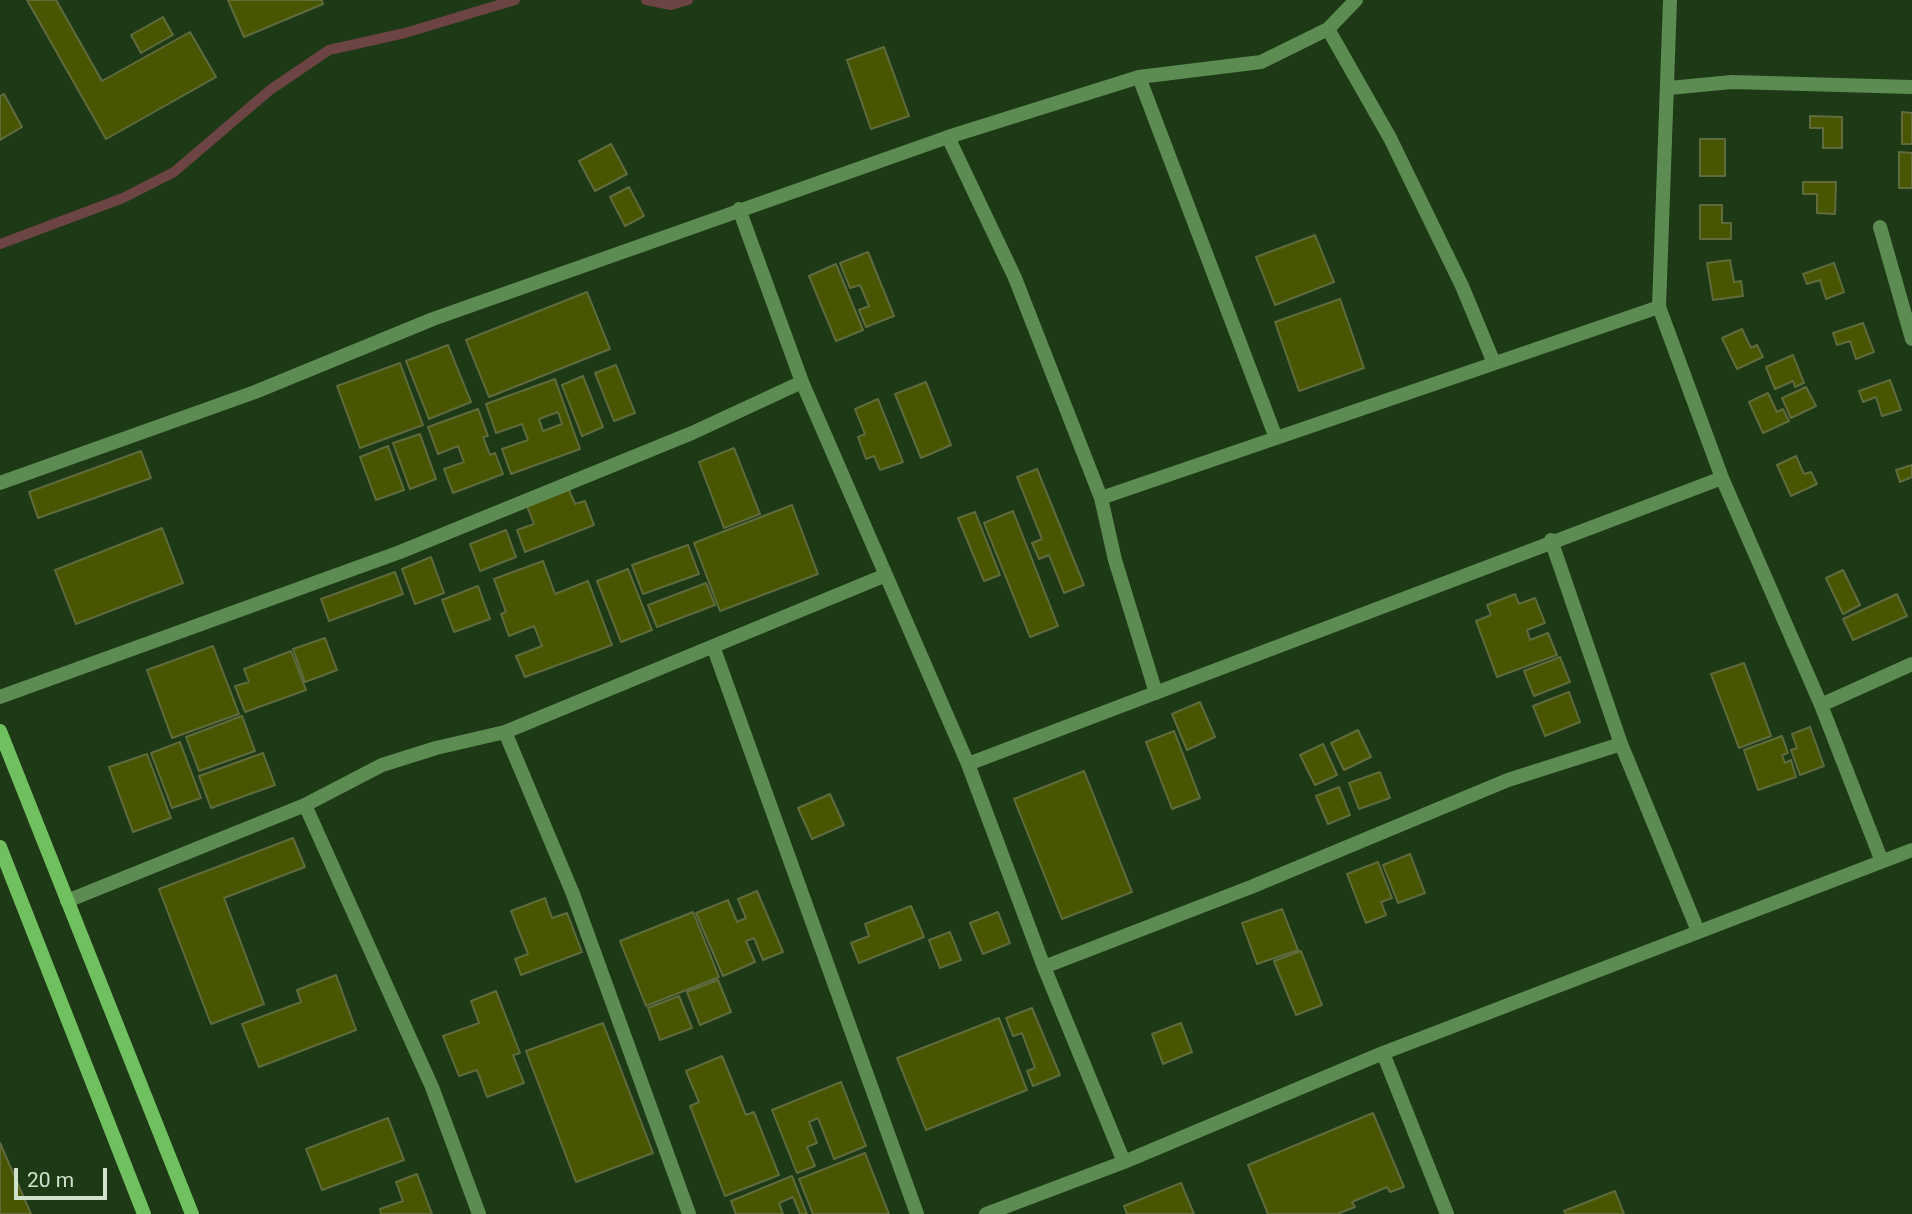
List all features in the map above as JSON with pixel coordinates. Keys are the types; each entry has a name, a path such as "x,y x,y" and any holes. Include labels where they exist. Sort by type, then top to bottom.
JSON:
{"main road":[{"path":"0,731 192,1214"},
{"path":"0,848 144,1214"}],"street":[{"path":"0,483 255,392 433,319 948,136 1139,77 1261,62 1328,29 1356,0"},
{"path":"1670,0 1669,88 1659,307 1722,478 1821,705 1881,859"},
{"path":"1328,29 1390,138 1494,363"},
{"path":"1139,77 1276,438"},
{"path":"1669,88 1732,82 1912,87"},
{"path":"948,136 1015,278 1101,498 1115,560 1156,693"},
{"path":"739,209 802,382 968,764 1044,967 1124,1162"},
{"path":"1880,227 1912,339"},
{"path":"1101,498 1659,307"},
{"path":"0,696 400,552 692,433 802,382"},
{"path":"968,764 1551,540 1722,478"},
{"path":"1551,540 1621,744 1698,931"},
{"path":"68,901 305,805 382,765 436,748 505,732 886,575"},
{"path":"713,646 917,1214"},
{"path":"1821,705 1912,664"},
{"path":"505,732 573,894 689,1214"},
{"path":"1044,967 1251,887 1508,780 1621,744"},
{"path":"305,805 432,1087 479,1214"},
{"path":"986,1214 1124,1162 1383,1053 1881,859 1912,850"},
{"path":"1383,1053 1447,1214"}],"building":[{"path":"27,0 56,0 102,81 190,32 216,77 106,139"},
{"path":"228,0 322,0 323,4 244,37"},
{"path":"163,17 173,35 141,53 131,35"},
{"path":"884,47 909,116 871,129 847,60"},
{"path":"4,94 22,127 0,140 0,96"},
{"path":"1902,112 1912,113 1912,144 1902,144"},
{"path":"1810,116 1842,117 1842,148 1823,148 1823,128 1810,128"},
{"path":"1700,139 1725,139 1725,176 1700,176"},
{"path":"611,144 627,174 595,191 579,161"},
{"path":"1899,152 1912,153 1912,188 1899,188"},
{"path":"1803,182 1836,182 1835,214 1817,213 1817,194 1803,194"},
{"path":"629,187 644,216 625,226 610,197"},
{"path":"1700,205 1722,205 1722,223 1731,223 1731,239 1700,239"},
{"path":"1315,235 1334,282 1275,305 1256,257"},
{"path":"868,252 894,316 866,327 859,310 869,306 860,285 850,288 840,263"},
{"path":"1730,260 1734,282 1741,281 1743,296 1713,300 1707,263"},
{"path":"1834,263 1844,292 1826,299 1820,280 1807,284 1803,274"},
{"path":"836,264 863,330 836,341 809,276"},
{"path":"587,292 610,349 489,397 466,340"},
{"path":"1340,299 1364,368 1299,391 1275,322"},
{"path":"1863,323 1874,352 1856,359 1850,341 1837,345 1833,333"},
{"path":"1742,329 1751,348 1757,345 1763,357 1737,369 1722,338"},
{"path":"448,345 471,402 429,419 406,361"},
{"path":"1793,355 1804,383 1795,387 1793,381 1775,389 1766,367"},
{"path":"400,363 423,425 360,448 337,386"},
{"path":"616,365 635,413 614,421 595,373"},
{"path":"583,376 603,427 582,436 562,385"},
{"path":"555,379 580,449 511,474 502,449 528,440 522,424 496,433 486,404","holes":["558,412 562,424 543,431 539,419"]},
{"path":"1890,380 1901,410 1882,416 1876,397 1863,402 1859,391"},
{"path":"926,382 951,445 921,458 895,394"},
{"path":"1806,387 1816,406 1791,418 1782,398"},
{"path":"1768,393 1777,412 1783,409 1789,421 1763,433 1749,402"},
{"path":"878,399 903,462 880,470 874,456 866,459 858,437 865,434 855,409"},
{"path":"478,409 488,436 483,437 490,455 495,453 503,474 453,493 444,469 464,462 458,446 438,454 428,427"},
{"path":"420,434 436,479 410,489 393,443"},
{"path":"388,446 404,490 376,500 360,457"},
{"path":"734,448 760,514 724,528 699,462"},
{"path":"141,451 151,478 38,518 29,492"},
{"path":"1796,456 1804,474 1811,472 1817,484 1791,496 1777,465"},
{"path":"1912,465 1912,477 1900,482 1896,470"},
{"path":"1037,469 1084,585 1064,593 1049,555 1039,559 1032,543 1042,539 1017,477"},
{"path":"569,490 575,504 585,501 594,525 525,552 517,530 534,524 527,506"},
{"path":"792,505 818,574 720,611 694,543"},
{"path":"1013,511 1058,626 1030,637 984,523"},
{"path":"975,512 1000,575 984,581 958,518"},
{"path":"162,528 183,583 76,624 55,570"},
{"path":"506,530 516,557 480,571 470,544"},
{"path":"688,545 699,574 643,594 632,565"},
{"path":"431,557 444,593 415,604 402,569"},
{"path":"543,561 555,594 588,581 612,645 525,677 516,656 542,646 534,626 509,636 501,614 506,612 494,579"},
{"path":"628,569 652,630 621,642 597,581"},
{"path":"1843,570 1860,605 1843,614 1826,578"},
{"path":"395,572 403,594 329,621 321,599"},
{"path":"706,583 715,605 657,627 648,605"},
{"path":"478,586 490,619 454,632 442,600"},
{"path":"1515,594 1519,604 1535,598 1545,623 1527,630 1530,640 1548,633 1557,655 1497,677 1476,621 1491,615 1487,605"},
{"path":"1897,594 1907,616 1853,640 1843,619"},
{"path":"325,638 337,670 305,682 293,649"},
{"path":"213,646 239,714 172,738 147,670"},
{"path":"291,651 306,690 245,712 235,686 249,682 244,669"},
{"path":"1560,657 1570,682 1534,696 1524,671"},
{"path":"1744,663 1771,736 1739,748 1711,674"},
{"path":"1569,692 1580,722 1545,736 1533,706"},
{"path":"1200,702 1215,737 1187,750 1172,714"},
{"path":"242,716 255,751 199,771 186,737"},
{"path":"1810,727 1824,766 1800,775 1791,750 1797,748 1792,734"},
{"path":"1358,730 1371,757 1344,770 1331,743"},
{"path":"1174,731 1200,798 1172,809 1146,742"},
{"path":"1782,736 1788,753 1782,755 1785,763 1791,760 1796,777 1758,790 1744,750"},
{"path":"180,742 201,798 172,808 151,753"},
{"path":"1323,744 1337,775 1315,785 1300,755"},
{"path":"263,753 275,785 211,808 199,776"},
{"path":"147,754 171,818 133,832 109,767"},
{"path":"1084,771 1132,892 1062,919 1014,799"},
{"path":"1380,772 1390,798 1359,809 1349,783"},
{"path":"1339,787 1350,815 1328,824 1316,796"},
{"path":"830,794 844,825 812,839 798,808"},
{"path":"293,838 305,867 224,898 264,1004 211,1024 159,889"},
{"path":"1410,854 1425,893 1398,903 1383,865"},
{"path":"1378,862 1392,898 1381,902 1386,915 1366,923 1347,874"},
{"path":"757,891 783,952 763,960 754,938 746,941 755,962 723,976 696,913 728,900 737,922 746,918 738,899"},
{"path":"545,898 552,918 567,913 582,952 521,975 515,959 528,954 511,911"},
{"path":"911,906 924,937 859,963 851,943 869,936 865,924"},
{"path":"1282,909 1298,950 1257,964 1242,923"},
{"path":"693,912 719,977 646,1006 620,941"},
{"path":"998,912 1010,943 983,954 970,923"},
{"path":"950,932 961,960 940,968 929,940"},
{"path":"1301,951 1322,1005 1296,1015 1274,961"},
{"path":"336,975 356,1030 259,1067 242,1024 301,1002 297,990"},
{"path":"718,980 731,1012 700,1025 687,992"},
{"path":"496,991 520,1053 513,1055 524,1083 487,1097 477,1070 459,1076 443,1036 479,1023 471,1001"},
{"path":"679,996 692,1028 660,1040 648,1008"},
{"path":"1032,1008 1060,1075 1033,1086 1027,1071 1035,1068 1022,1033 1013,1036 1006,1018"},
{"path":"999,1018 1027,1090 926,1130 897,1058"},
{"path":"603,1023 653,1153 576,1182 526,1051"},
{"path":"1181,1023 1192,1052 1163,1064 1152,1034"},
{"path":"722,1056 746,1115 754,1112 779,1175 725,1196 690,1106 699,1102 686,1071"},
{"path":"841,1082 866,1146 834,1159 818,1118 809,1122 817,1143 807,1147 815,1166 797,1173 772,1110"},
{"path":"1373,1113 1404,1187 1390,1192 1387,1187 1352,1202 1355,1207 1337,1214 1268,1214 1248,1165"},
{"path":"388,1118 404,1160 322,1190 306,1149"},
{"path":"0,1143 31,1214 0,1214"},
{"path":"865,1153 889,1214 813,1214 799,1179"},
{"path":"417,1174 432,1214 381,1214 380,1209 403,1201 396,1182"},
{"path":"792,1176 807,1214 800,1214 793,1197 779,1203 783,1214 736,1214 731,1201"},
{"path":"1181,1183 1194,1214 1127,1214 1124,1206"},
{"path":"1615,1191 1624,1214 1566,1214 1564,1211"}],"waterway":[{"path":"0,244 123,198 174,172 270,90 329,50 405,33 515,0"},
{"path":"646,0 671,5 688,0"}]}
